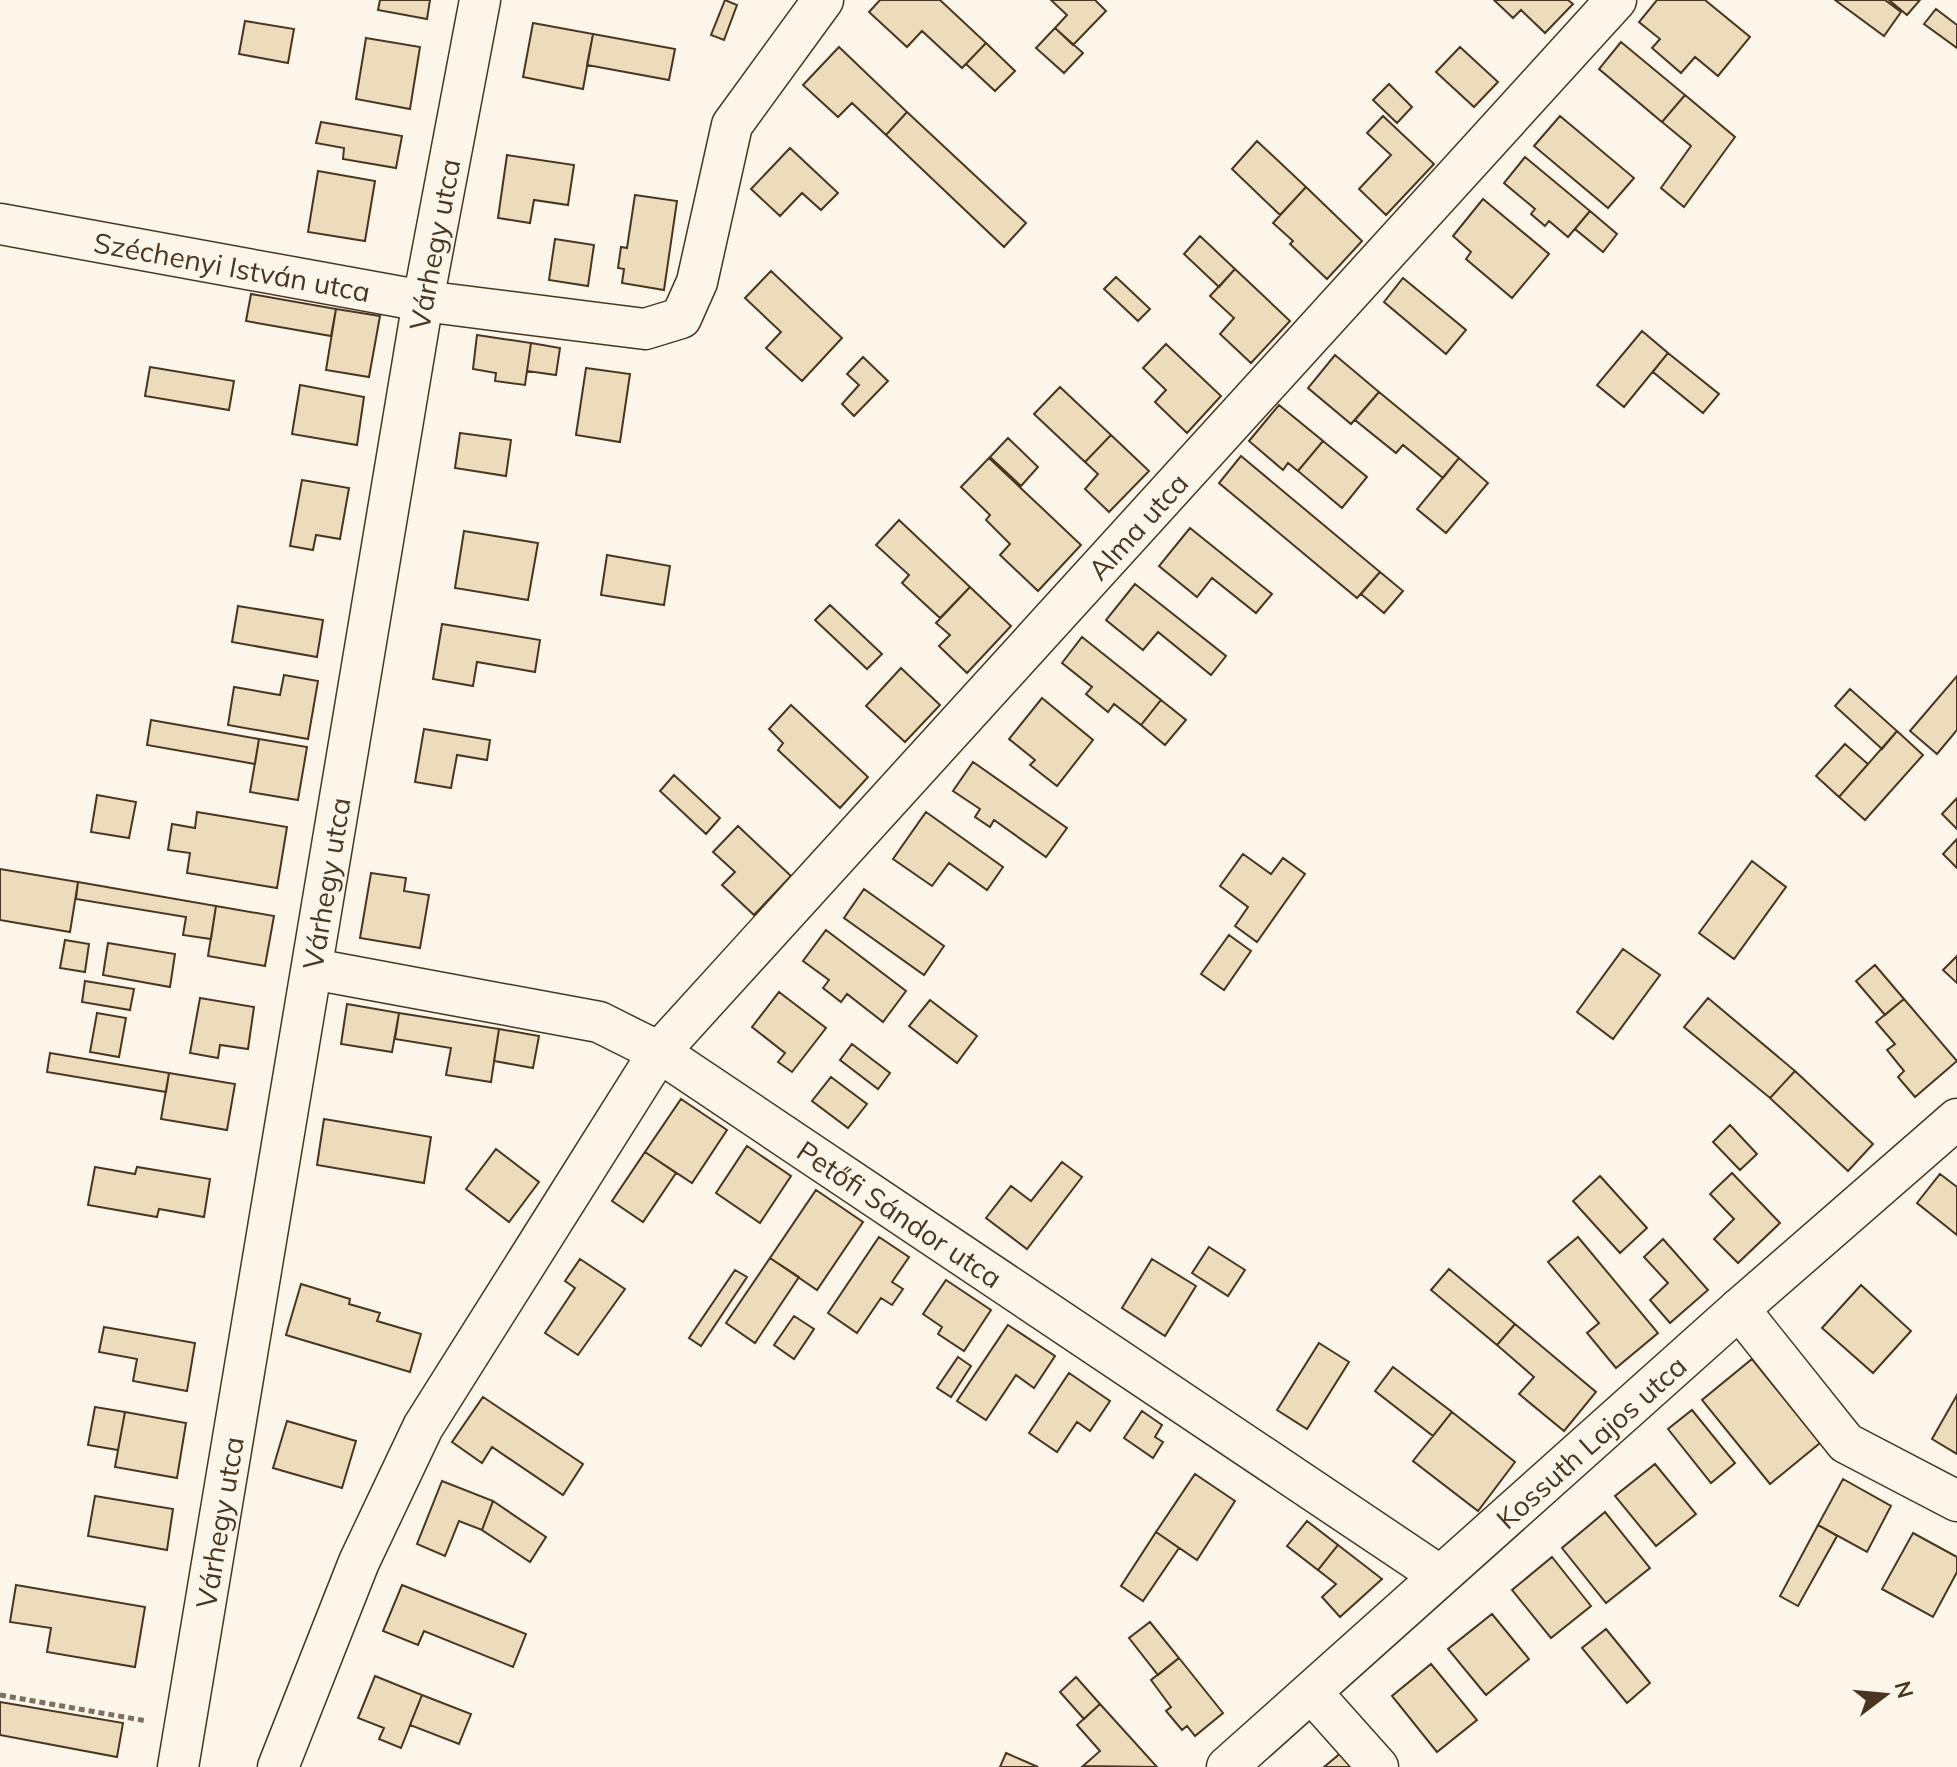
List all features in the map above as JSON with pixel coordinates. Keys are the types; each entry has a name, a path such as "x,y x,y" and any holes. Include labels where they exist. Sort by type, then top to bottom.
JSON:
{"street":[{"name":"Várhegy utca","path":"180,1767 184,1727 423,301 480,0"},
{"name":"Széchenyi István utca","path":"0,224 423,301 645,329 681,318 697,282 732,125 823,0"},
{"name":"Alma utca","path":"659,1052 1616,0"},
{"name":"Petőfi Sándor utca","path":"313,969 599,1022 659,1052 1439,1575"},
{"path":"278,1767 359,1562 423,1427 659,1052"},
{"name":"Kossuth Lajos utca","path":"1227,1767 1439,1575 1957,1119"},
{"path":"1739,1309 1846,1443 1957,1501"},
{"path":"1312,1693 1378,1767"}],"path":[{"path":"0,1695 184,1727"}],"building":[{"path":"380,0 430,0 427,19 378,10"},
{"path":"725,0 737,5 724,40 711,35"},
{"path":"880,0 940,0 986,43 962,68 922,31 907,47 869,12"},
{"path":"1051,0 1095,0 1106,11 1073,45 1055,28 1067,15"},
{"path":"1494,0 1568,0 1573,4 1545,33 1521,10 1513,18"},
{"path":"1657,0 1705,0 1750,37 1718,76 1695,57 1681,73 1652,48 1660,39 1639,22"},
{"path":"1835,0 1885,0 1901,12 1884,36"},
{"path":"1889,0 1920,0 1907,15"},
{"path":"1936,9 1957,25 1957,48 1924,24"},
{"path":"245,21 294,29 288,63 239,54"},
{"path":"533,23 593,34 583,89 523,77"},
{"path":"1055,28 1083,53 1064,73 1036,48"},
{"path":"593,34 675,49 669,80 587,65"},
{"path":"366,38 420,47 410,109 356,99"},
{"path":"1621,42 1685,95 1662,122 1599,69"},
{"path":"986,43 1015,71 995,91 966,64"},
{"path":"839,47 907,112 886,135 852,103 838,117 803,85"},
{"path":"1460,47 1498,82 1474,107 1436,72"},
{"path":"1389,84 1412,107 1397,123 1373,100"},
{"path":"1685,95 1735,137 1684,207 1661,188 1691,146 1662,122"},
{"path":"907,112 1026,223 1004,247 886,135"},
{"path":"1383,116 1434,164 1386,215 1359,189 1391,155 1367,133"},
{"path":"1560,116 1634,178 1608,208 1534,146"},
{"path":"321,122 402,136 396,168 343,159 344,148 316,143"},
{"path":"1257,141 1306,187 1280,215 1232,169"},
{"path":"790,148 838,193 821,210 802,193 780,216 751,189"},
{"path":"507,155 574,165 568,205 534,200 530,223 498,218"},
{"path":"1525,157 1590,211 1568,237 1549,221 1545,226 1531,214 1535,209 1504,183"},
{"path":"318,171 375,181 365,241 308,232"},
{"path":"1306,187 1362,241 1327,279 1273,223"},
{"path":"635,195 677,201 664,290 622,283 624,269 618,268 621,247 627,248"},
{"path":"1483,199 1549,254 1512,298 1466,259 1471,252 1453,236"},
{"path":"1590,211 1617,234 1603,252 1575,229"},
{"path":"1200,236 1235,269 1219,287 1184,254"},
{"path":"555,239 594,245 588,286 549,280"},
{"path":"1235,269 1290,321 1251,363 1220,334 1234,318 1210,296"},
{"path":"771,271 842,338 802,381 766,348 781,332 745,298"},
{"path":"1116,277 1150,309 1138,321 1104,289"},
{"path":"1403,278 1466,330 1446,354 1384,302"},
{"path":"251,294 336,309 331,336 246,321"},
{"path":"336,309 380,316 369,377 326,370"},
{"path":"1642,331 1668,353 1624,407 1597,385"},
{"path":"477,335 531,343 525,385 495,381 496,373 473,369"},
{"path":"531,343 560,348 556,375 527,371"},
{"path":"1166,344 1221,396 1187,433 1155,402 1166,390 1143,368"},
{"path":"1668,353 1719,394 1703,413 1653,372"},
{"path":"1335,355 1379,392 1351,424 1308,388"},
{"path":"863,357 888,381 854,416 842,404 859,385 847,374"},
{"path":"150,367 234,381 229,410 145,396"},
{"path":"586,368 630,374 620,442 576,435"},
{"path":"300,385 364,397 357,445 292,434"},
{"path":"1060,387 1111,435 1085,462 1034,414"},
{"path":"1379,392 1459,458 1443,478 1403,445 1396,453 1355,420"},
{"path":"1279,405 1323,441 1298,471 1288,463 1283,470 1249,441"},
{"path":"460,433 511,440 506,476 455,468"},
{"path":"1111,435 1149,471 1109,512 1085,489 1098,474 1085,462"},
{"path":"1008,438 1038,467 1021,486 990,457"},
{"path":"1323,441 1367,477 1342,508 1298,471"},
{"path":"1241,456 1380,572 1357,598 1219,483"},
{"path":"989,458 1081,545 1038,591 1000,555 1010,544 986,520 990,515 961,487"},
{"path":"1459,458 1488,483 1446,533 1417,509"},
{"path":"302,480 349,488 340,539 316,535 313,550 290,546"},
{"path":"899,520 970,587 940,618 902,583 909,575 876,545"},
{"path":"1190,528 1272,594 1256,613 1212,578 1197,597 1159,566"},
{"path":"464,531 538,543 528,600 455,588"},
{"path":"607,555 670,566 664,605 601,595"},
{"path":"1380,572 1403,591 1384,613 1361,594"},
{"path":"1135,584 1226,656 1211,675 1158,632 1143,650 1106,620"},
{"path":"970,587 1011,626 967,673 939,646 950,635 936,623"},
{"path":"830,605 882,654 867,669 815,620"},
{"path":"238,606 323,620 317,657 232,642"},
{"path":"442,624 540,640 535,672 477,662 473,686 433,679"},
{"path":"1082,637 1161,700 1141,725 1114,704 1108,712 1086,694 1092,687 1062,663"},
{"path":"901,668 940,705 905,742 866,706"},
{"path":"284,675 318,681 308,739 228,725 234,687 280,695"},
{"path":"1957,676 1957,730 1937,754 1910,731"},
{"path":"1850,689 1897,731 1882,749 1835,706"},
{"path":"1042,698 1093,740 1057,786 1030,765 1035,760 1009,739"},
{"path":"1161,700 1186,720 1165,745 1141,725"},
{"path":"791,705 868,777 840,808 778,750 783,743 769,729"},
{"path":"151,720 259,739 255,764 147,745"},
{"path":"424,729 490,740 487,760 457,755 451,788 415,782"},
{"path":"1897,731 1923,755 1865,820 1839,797"},
{"path":"259,739 307,747 298,800 250,792"},
{"path":"1845,744 1868,764 1839,797 1816,776"},
{"path":"973,762 1067,828 1046,857 994,820 990,827 975,817 980,809 953,791"},
{"path":"674,775 720,818 706,834 660,791"},
{"path":"97,795 136,802 129,838 91,832"},
{"path":"1957,798 1957,829 1942,814"},
{"path":"197,812 287,827 277,888 187,873 190,853 168,850 172,824 195,828"},
{"path":"926,812 1003,867 987,890 949,863 932,886 893,859"},
{"path":"738,826 791,876 754,915 722,885 735,872 713,852"},
{"path":"1957,839 1957,868 1943,854"},
{"path":"1243,854 1271,874 1283,858 1305,874 1257,942 1235,926 1248,907 1220,886"},
{"path":"1752,861 1786,887 1734,959 1699,933"},
{"path":"0,869 78,882 70,932 0,920"},
{"path":"371,873 406,878 404,891 429,895 420,948 360,938"},
{"path":"78,882 216,906 211,939 183,935 186,917 76,899"},
{"path":"864,889 944,946 924,975 844,918"},
{"path":"216,906 274,916 265,966 208,956"},
{"path":"826,930 906,991 883,1022 847,994 841,1002 823,988 829,980 803,961"},
{"path":"1229,935 1251,951 1224,990 1201,974"},
{"path":"65,940 89,944 85,972 60,968"},
{"path":"108,943 175,954 170,987 103,975"},
{"path":"1623,949 1660,975 1613,1039 1577,1012"},
{"path":"1957,956 1957,983 1943,970"},
{"path":"1875,965 1904,999 1885,1015 1856,981"},
{"path":"85,981 134,989 130,1010 82,1002"},
{"path":"779,992 826,1028 792,1072 778,1062 785,1053 752,1027"},
{"path":"200,998 254,1007 248,1049 220,1045 218,1058 190,1053"},
{"path":"1708,998 1795,1071 1770,1098 1684,1027"},
{"path":"1904,999 1957,1061 1915,1097 1898,1077 1904,1071 1887,1050 1895,1044 1876,1022"},
{"path":"930,1000 977,1036 957,1063 909,1026"},
{"path":"347,1004 399,1013 392,1052 341,1044"},
{"path":"97,1013 126,1018 119,1057 90,1052"},
{"path":"399,1013 499,1029 491,1082 446,1075 451,1048 395,1039"},
{"path":"499,1029 539,1036 533,1068 494,1061"},
{"path":"852,1044 890,1073 878,1089 840,1060"},
{"path":"50,1053 169,1073 166,1092 47,1072"},
{"path":"1795,1071 1873,1144 1848,1171 1770,1098"},
{"path":"169,1073 235,1084 227,1130 161,1119"},
{"path":"831,1077 867,1104 848,1128 812,1101"},
{"path":"681,1099 727,1130 692,1183 645,1152"},
{"path":"324,1119 431,1137 424,1183 317,1165"},
{"path":"1730,1125 1757,1154 1740,1170 1713,1142"},
{"path":"747,1146 791,1176 760,1223 716,1193"},
{"path":"496,1149 539,1182 509,1222 466,1189"},
{"path":"645,1152 676,1173 643,1222 612,1201"},
{"path":"1062,1162 1082,1177 1027,1249 986,1218 1011,1186 1031,1201"},
{"path":"95,1167 135,1174 137,1167 210,1179 204,1217 159,1209 157,1217 88,1205"},
{"path":"1732,1173 1780,1223 1738,1263 1714,1239 1734,1219 1710,1194"},
{"path":"1940,1174 1957,1187 1957,1235 1917,1203"},
{"path":"1600,1176 1647,1228 1620,1253 1573,1201"},
{"path":"816,1190 863,1222 817,1290 770,1258"},
{"path":"879,1237 909,1257 892,1282 903,1289 892,1305 881,1298 857,1333 828,1313"},
{"path":"1578,1237 1658,1333 1616,1368 1587,1333 1599,1323 1548,1262"},
{"path":"1663,1239 1708,1290 1670,1323 1650,1300 1668,1283 1644,1257"},
{"path":"1209,1247 1245,1270 1228,1296 1192,1273"},
{"path":"770,1258 799,1277 755,1343 726,1323"},
{"path":"580,1259 625,1289 578,1355 545,1333 575,1288 565,1281"},
{"path":"1152,1259 1196,1286 1165,1336 1122,1308"},
{"path":"1449,1269 1515,1324 1497,1345 1431,1290"},
{"path":"735,1270 747,1277 701,1346 689,1338"},
{"path":"946,1280 991,1310 964,1351 938,1334 942,1327 923,1314"},
{"path":"301,1284 350,1299 349,1304 380,1313 377,1321 421,1334 410,1372 286,1335"},
{"path":"1861,1285 1911,1331 1873,1373 1822,1328"},
{"path":"794,1316 814,1329 794,1359 774,1345"},
{"path":"1515,1324 1596,1392 1564,1431 1519,1394 1534,1377 1497,1345"},
{"path":"1008,1325 1055,1356 1034,1388 1016,1375 986,1420 957,1401"},
{"path":"104,1327 195,1343 187,1391 133,1381 137,1359 99,1352"},
{"path":"1319,1343 1349,1362 1307,1429 1277,1410"},
{"path":"958,1357 971,1366 951,1397 937,1388"},
{"path":"1752,1359 1820,1443 1770,1484 1702,1400"},
{"path":"1393,1367 1452,1412 1433,1436 1375,1391"},
{"path":"1069,1373 1110,1401 1090,1431 1077,1422 1057,1452 1029,1433"},
{"path":"1957,1395 1957,1454 1932,1439"},
{"path":"483,1397 583,1464 563,1495 492,1447 482,1463 452,1442"},
{"path":"95,1407 125,1412 118,1450 88,1445"},
{"path":"1692,1410 1735,1463 1711,1483 1668,1429"},
{"path":"1142,1411 1162,1425 1155,1437 1163,1442 1153,1458 1124,1438"},
{"path":"125,1412 186,1423 177,1478 115,1467"},
{"path":"1452,1412 1515,1462 1478,1511 1413,1461"},
{"path":"287,1421 356,1441 342,1488 273,1468"},
{"path":"1655,1464 1696,1514 1656,1546 1615,1496"},
{"path":"1195,1474 1235,1501 1197,1560 1156,1532"},
{"path":"1843,1479 1891,1506 1867,1552 1818,1525"},
{"path":"442,1481 493,1501 482,1530 459,1521 445,1556 417,1544"},
{"path":"95,1496 173,1509 167,1550 88,1536"},
{"path":"493,1501 546,1537 530,1562 482,1530"},
{"path":"1605,1512 1650,1568 1606,1603 1562,1548"},
{"path":"1307,1521 1338,1545 1318,1570 1287,1546"},
{"path":"1818,1525 1837,1536 1798,1606 1780,1596"},
{"path":"1156,1532 1179,1548 1143,1601 1121,1586"},
{"path":"1913,1533 1957,1557 1957,1572 1933,1617 1882,1589"},
{"path":"1338,1545 1382,1579 1340,1617 1322,1597 1336,1584 1318,1570"},
{"path":"1552,1557 1591,1606 1551,1638 1512,1590"},
{"path":"16,1585 145,1607 135,1667 47,1652 51,1628 10,1622"},
{"path":"402,1585 526,1634 513,1667 424,1631 418,1645 383,1631"},
{"path":"1492,1614 1529,1659 1486,1695 1448,1649"},
{"path":"1150,1622 1179,1658 1158,1675 1129,1638"},
{"path":"1606,1629 1650,1683 1627,1703 1582,1648"},
{"path":"1179,1658 1223,1713 1195,1736 1187,1726 1182,1730 1166,1711 1171,1707 1151,1680"},
{"path":"1431,1664 1477,1720 1437,1752 1392,1696"},
{"path":"375,1676 422,1695 401,1748 379,1739 384,1728 358,1718"},
{"path":"1076,1677 1100,1704 1084,1719 1060,1692"},
{"path":"422,1695 471,1714 459,1744 410,1725"},
{"path":"0,1702 123,1723 117,1757 0,1735"},
{"path":"1100,1704 1157,1767 1083,1766 1100,1751 1077,1725"},
{"path":"1342,1752 1355,1767 1324,1767"},
{"path":"1006,1753 1038,1767 1000,1767"}]}
